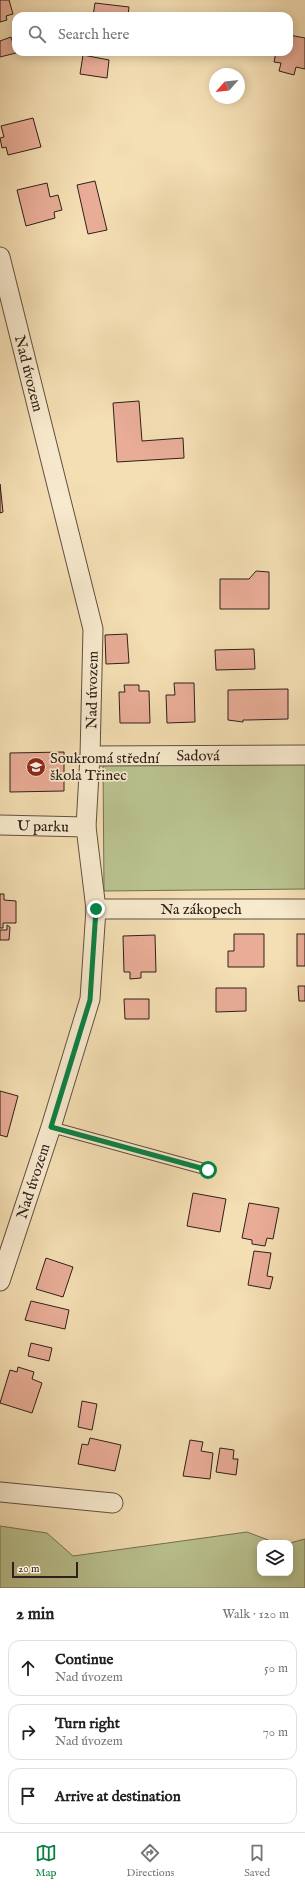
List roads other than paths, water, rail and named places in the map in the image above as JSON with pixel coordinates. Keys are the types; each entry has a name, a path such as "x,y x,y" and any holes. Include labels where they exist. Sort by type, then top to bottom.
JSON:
{"street":[{"name":"Nad úvozem","path":"0,257 93,629 90,756 86,827 96,909 90,1000 51,1127 0,1281"},
{"name":"Sadová","path":"90,756 305,755"},
{"name":"U parku","path":"0,825 86,827"},
{"name":"Na zákopech","path":"96,909 305,909"},
{"path":"0,1492 113,1503"}],"lane":[{"name":"Nad úvozem","path":"51,1127 208,1170"}],"place":[{"name":"Soukromá střední škola Třinec","path":"36,767"}]}
